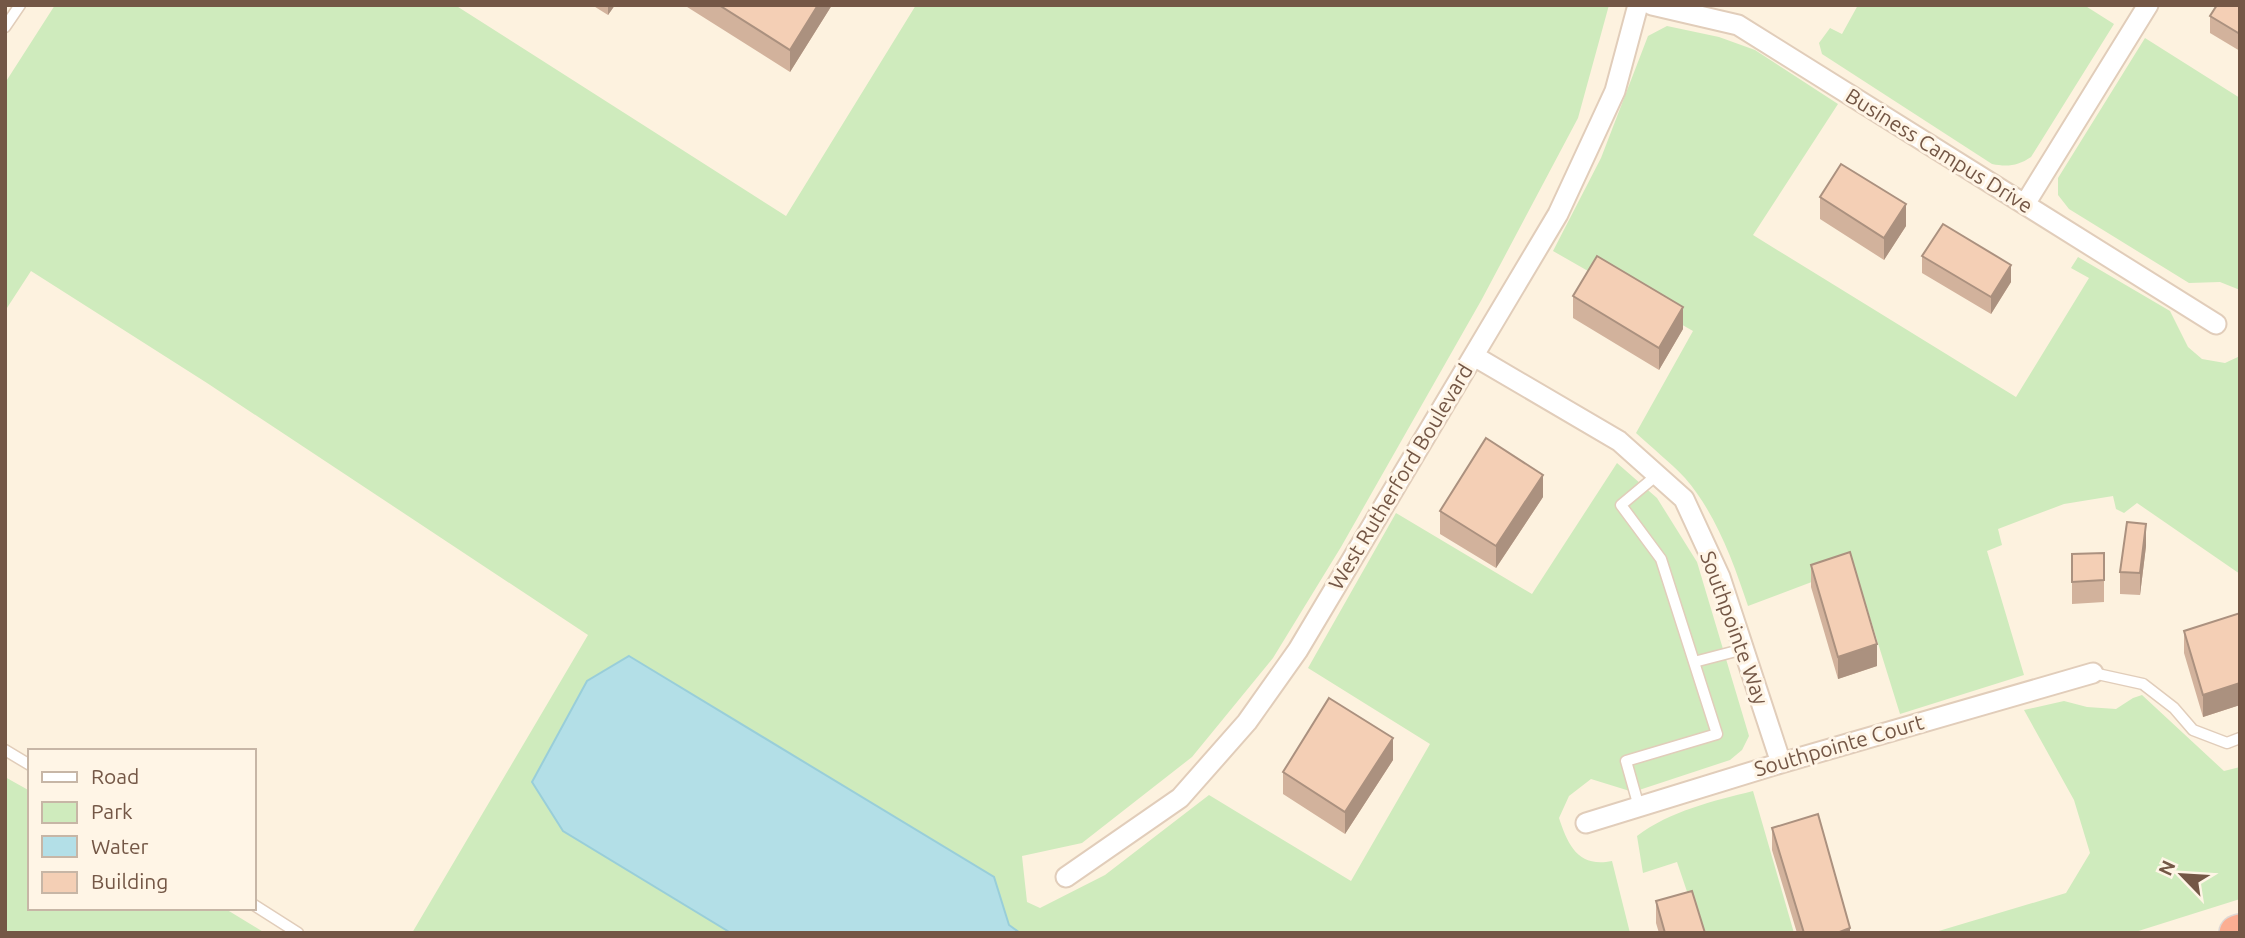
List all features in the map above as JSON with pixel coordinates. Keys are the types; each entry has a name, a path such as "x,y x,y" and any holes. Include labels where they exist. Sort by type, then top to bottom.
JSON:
{"street":[{"name":"West Rutherford Boulevard","path":"1066,877 1180,798 1247,723 1298,650 1558,214 1615,91 1638,5"},
{"name":"Business Campus Drive","path":"1652,5 1738,25 2216,324"},
{"path":"2025,204 2148,5"},
{"name":"Southpointe Way","path":"1474,356 1619,441 1684,499 1720,577 1781,763"},
{"name":"Southpointe Court","path":"1586,823 1781,763 2093,673"}],"lane":[{"path":"5,27 20,5"},
{"path":"1639,807 1626,761 1717,734 1661,559 1621,505 1657,475"},
{"path":"1694,662 1744,649"},
{"path":"2093,673 2143,684 2174,708 2193,730 2227,743 2240,738"},
{"path":"5,750 28,764"},
{"path":"256,906 298,933"}],"green space":[{"path":"55,5 455,5 786,216 916,5 1609,5 1578,118 1482,299 1341,547 1273,658 1192,757 1082,843 1022,856 1027,902 1040,908 1105,875 1209,795 1351,881 1430,744 1308,668 1396,513 1532,594 1617,463 1657,498 1697,562 1749,736 1742,750 1730,760 1633,792 1591,779 1569,796 1559,818 1566,837 1583,858 1600,862 1612,861 1630,933 1020,933 1009,925 994,877 563,831 731,933 412,933 588,635 207,383 31,271 5,311 5,83"},
{"path":"1858,5 2084,5 2114,24 2031,157 2017,164 2003,165 1992,164 1822,54 1819,43 1830,28 1842,34"},
{"path":"1667,26 1719,37 1755,50 1838,104 1753,235 2016,397 2089,278 2071,268 2078,257 2170,311 2188,347 2202,359 2225,363 2240,356 2240,574 2137,503 2124,513 2116,509 2113,496 2064,504 1998,529 2002,545 1987,551 2024,675 1900,714 1854,566 1748,606 1730,555 1706,507 1685,478 1636,433 1693,331 1553,251 1601,158 1648,36"},
{"path":"2145,38 2240,98 2240,290 2220,282 2189,283 2069,209 2058,195 2058,178"},
{"path":"2142,695 2224,771 2240,767 2240,899 2132,933 1932,933 2066,893 2090,853 2074,800 2024,710 2064,701 2087,707 2116,709"},
{"path":"5,777 28,790 28,910 227,910 265,933 5,933"},
{"path":"1753,791 1794,933 1701,933 1677,862 1643,873 1637,836 1678,813"}],"water":[{"path":"629,656 994,877 1009,925 1020,933 731,933 563,831 532,782 587,681"}],"building":[{"path":"719,5 818,5 790,50"},
{"path":"2217,5 2240,5 2240,34 2210,16"},
{"path":"1841,164 1906,204 1884,238 1820,197"},
{"path":"1943,224 2011,265 1991,297 1922,256"},
{"path":"1597,256 1683,307 1659,348 1573,296"},
{"path":"1486,438 1543,475 1496,546 1440,511"},
{"path":"2127,522 2146,524 2140,573 2120,572"},
{"path":"1850,552 1877,644 1838,657 1811,565"},
{"path":"2104,553 2104,580 2072,582 2072,554"},
{"path":"2240,613 2240,683 2203,695 2184,631"},
{"path":"1329,698 1393,738 1345,812 1283,772"},
{"path":"1818,814 1850,928 1837,933 1804,933 1772,828"},
{"path":"1692,891 1705,933 1665,933 1656,901"}]}
